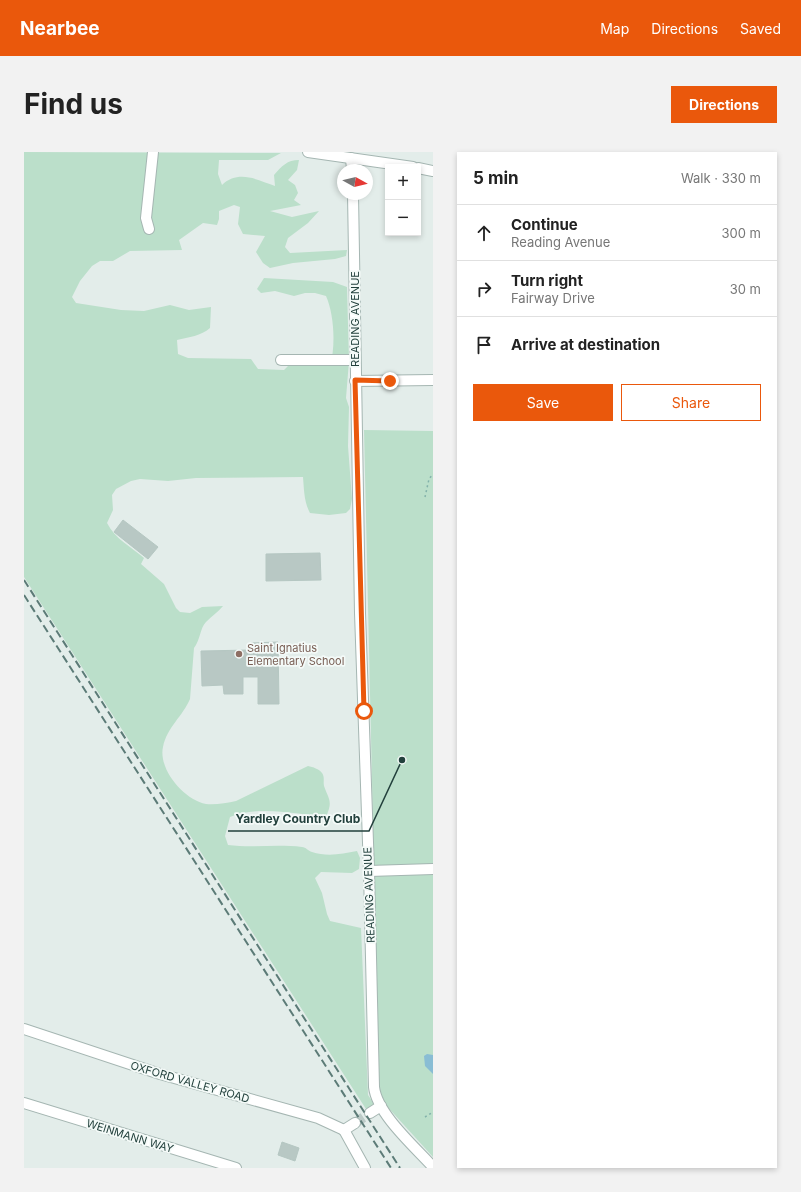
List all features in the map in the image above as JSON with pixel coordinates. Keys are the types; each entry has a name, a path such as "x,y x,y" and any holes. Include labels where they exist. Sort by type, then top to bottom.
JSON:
{"street":[{"path":"149,229 146,218 153,152"},
{"path":"308,152 392,164"},
{"path":"351,158 352,164"},
{"path":"421,169 433,171"},
{"name":"READING AVENUE","path":"353,200 360,613 375,1096 381,1106 433,1168"},
{"path":"281,360 355,360"},
{"path":"355,380 433,380"},
{"path":"369,871 433,868"},
{"name":"OXFORD VALLEY ROAD","path":"24,1029 160,1074 318,1118 344,1130"},
{"name":"WEINMANN WAY","path":"24,1103 236,1168"},
{"path":"370,1113 381,1106"},
{"path":"355,1123 344,1130 365,1168"}],"path":[{"path":"425,497 429,479 433,474"},
{"path":"425,1117 433,1112"}],"green space":[{"path":"24,152 281,153 268,160 219,160 218,174 222,185 228,180 234,178 247,177 275,186 274,175 282,166 288,162 299,160 297,170 288,180 295,185 298,193 294,200 301,205 270,211 292,217 319,211 308,223 288,238 285,247 290,253 347,250 346,256 335,259 293,263 270,268 263,263 256,252 265,236 243,234 238,224 240,207 234,205 219,211 217,225 203,223 179,240 182,250 130,251 113,261 100,261 92,266 80,281 72,297 76,303 121,310 144,311 170,305 189,310 211,307 210,328 199,335 177,340 178,354 188,358 251,359 258,369 284,370 289,365 322,364 330,366 333,349 331,312 326,296 315,293 305,293 294,296 275,291 261,293 257,289 264,278 333,282 347,287 349,361 346,398 349,407 348,446 352,499 350,509 346,513 329,515 310,513 305,500 303,477 196,478 168,481 140,479 131,481 116,489 112,495 113,510 107,523 114,534 144,558 141,564 164,584 176,608 180,612 190,613 202,607 223,606 206,622 202,628 198,642 194,648 190,699 168,733 163,747 165,765 174,782 181,790 198,801 206,804 221,804 236,801 308,766 314,768 319,770 323,775 324,786 330,801 326,817 278,811 241,813 230,817 225,836 228,845 302,847 318,854 329,855 357,851 360,858 359,869 352,873 321,872 315,878 322,893 330,921 361,928 368,1095 374,1104 366,1109 24,577"},
{"path":"364,430 433,431 433,1157 384,1103 379,1089"}],"water":[{"path":"427,1054 433,1055 433,1074 425,1066 424,1056"}],"building":[{"path":"123,520 158,547 148,559 114,532"},
{"path":"320,553 321,580 266,581 266,554"},
{"path":"278,642 279,704 258,704 258,677 243,677 243,694 224,694 223,685 202,686 201,651 251,650 251,643"},
{"path":"282,1142 299,1148 295,1161 278,1155"}],"tunnel":[{"path":"355,1123 370,1113"}],"railway":[{"path":"24,580 400,1168"},
{"path":"24,595 391,1168"}],"place":[{"name":"Saint Ignatius Elementary School","path":"239,654"},
{"name":"Yardley Country Club","path":"402,760"}],"route":[{"path":"364,711 360,613 355,380 390,381"}]}
